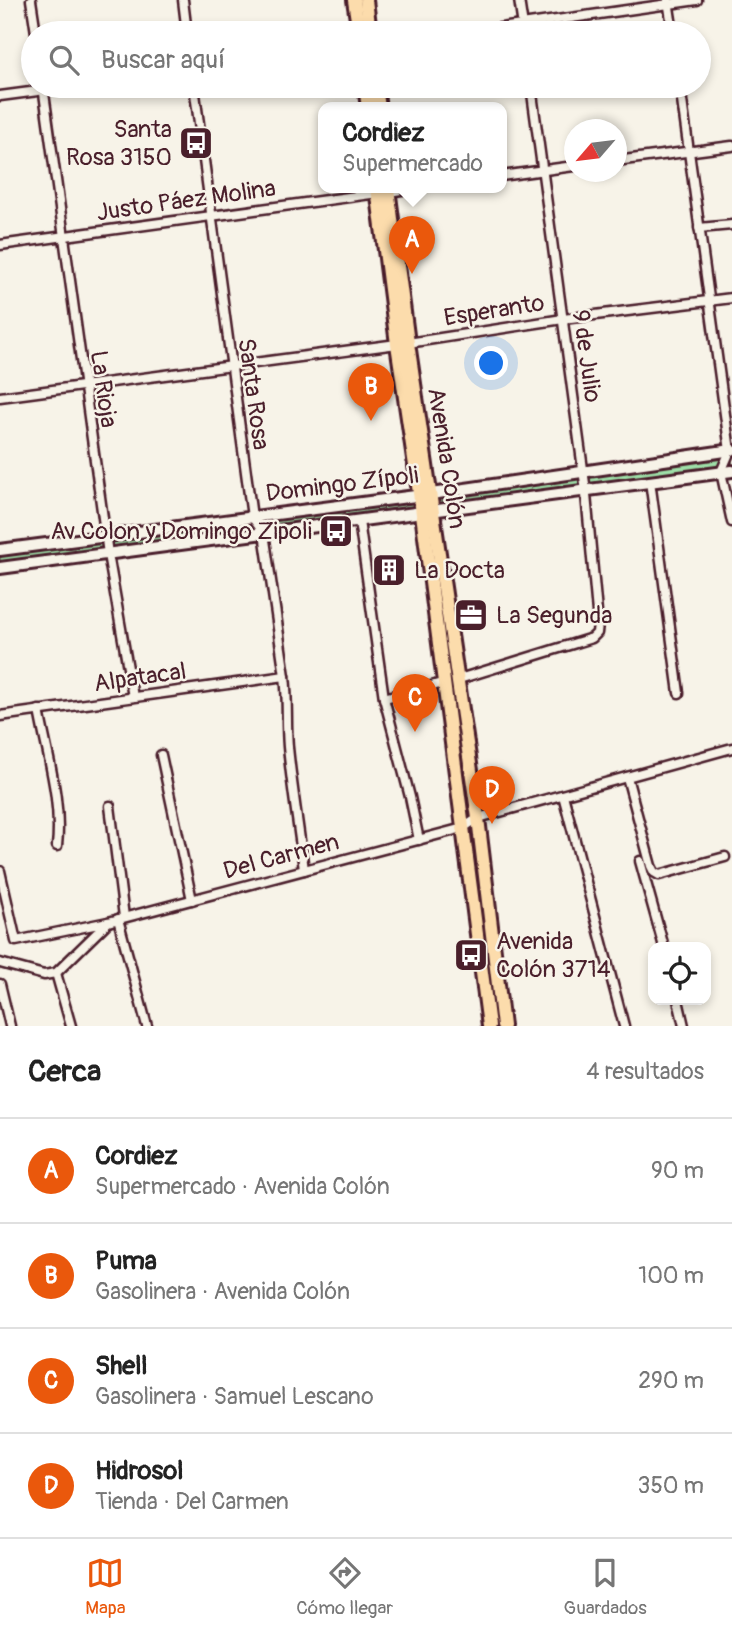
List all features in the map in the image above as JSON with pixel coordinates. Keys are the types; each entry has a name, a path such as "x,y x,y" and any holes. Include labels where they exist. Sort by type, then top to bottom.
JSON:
{"main road":[{"path":"354,0 357,21"},
{"path":"366,0 369,21"},
{"name":"Avenida Colón","path":"383,193 425,494 459,679 503,1026"},
{"name":"Domingo Zípoli","path":"0,550 731,451"},
{"name":"Domingo Zípoli","path":"0,568 727,471"},
{"name":"Avenida Colón","path":"428,512 443,682 489,1026"}],"street":[{"path":"31,0 34,21"},
{"path":"183,0 186,21"},
{"path":"519,0 522,21"},
{"path":"566,21 669,2 697,0"},
{"path":"669,2 671,21"},
{"path":"0,96 21,92"},
{"name":"La Rioja","path":"44,98 105,536 133,698"},
{"name":"Santa Rosa","path":"196,98 252,517 264,533 285,676 290,770 304,870"},
{"name":"9 de Julio","path":"459,679 592,638 597,633 584,472 533,98"},
{"path":"682,98 731,451 727,471 732,522"},
{"path":"627,160 732,146"},
{"path":"507,175 564,168"},
{"name":"Justo Páez Molina","path":"0,245 363,193"},
{"path":"699,228 732,225"},
{"name":"Esperanto","path":"0,397 732,298"},
{"path":"650,481 679,693"},
{"path":"359,521 384,698 419,840"},
{"name":"Alpatacal","path":"0,716 285,676"},
{"path":"384,698 443,682"},
{"path":"38,710 58,809 57,846"},
{"path":"478,818 732,748"},
{"path":"161,755 192,900"},
{"path":"627,777 654,872 659,875 725,857"},
{"path":"562,795 624,1026"},
{"path":"110,806 117,919 147,1026"},
{"name":"Del Carmen","path":"0,871 16,941 117,919 419,840 463,828 478,818"},
{"path":"640,861 663,942"},
{"path":"0,963 44,975 56,973 117,919"},
{"path":"56,973 71,1026"},
{"path":"0,984 10,1026"},
{"path":"679,1005 683,1026"}],"green space":[{"path":"732,450 732,471 434,511 431,494"},
{"path":"419,495 421,513 0,568 0,550"}],"place":[{"name":"Santa Rosa 3150","path":"196,143"},
{"name":"Cordiez","path":"412,274"},
{"name":"Puma","path":"371,421"},
{"name":"Av Colon y Domingo Zipoli","path":"336,531"},
{"name":"La Docta","path":"389,570"},
{"name":"La Segunda","path":"471,615"},
{"name":"Shell","path":"415,732"},
{"name":"Hidrosol","path":"492,824"},
{"name":"Avenida Colón 3714","path":"471,955"}]}
